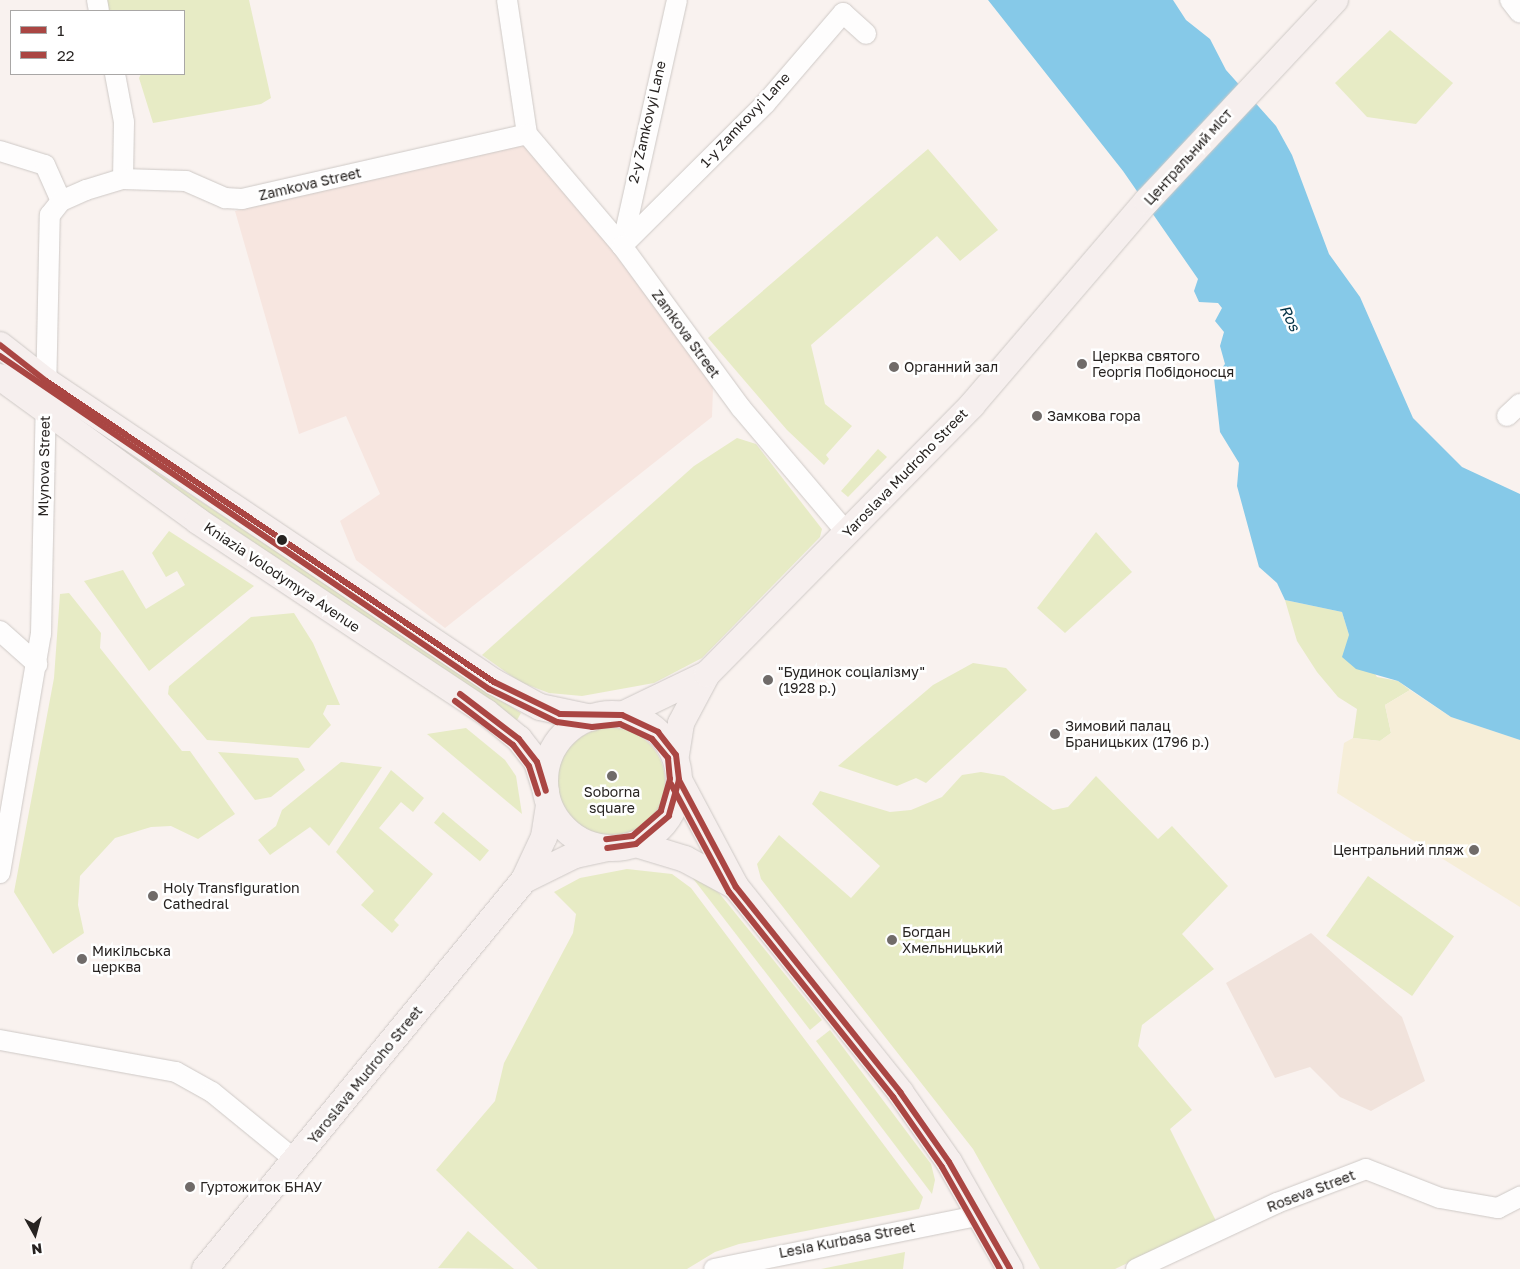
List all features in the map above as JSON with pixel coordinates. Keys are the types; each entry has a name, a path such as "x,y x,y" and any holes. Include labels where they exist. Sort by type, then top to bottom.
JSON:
{"main road":[{"name":"Центральний міст","path":"1094,263 1284,52 1335,0"},
{"name":"Yaroslava Mudroho Street","path":"678,768 681,722 707,674 972,405 1094,263"},
{"path":"0,345 46,381 494,682 540,707 592,718"},
{"name":"Kniazia Volodymyra Avenue","path":"0,377 45,413 206,526 486,712 519,739 536,762 547,798"},
{"name":"Yaroslava Mudroho Street","path":"622,714 707,674"},
{"path":"736,887 685,859 636,844 607,848 567,831 547,798 553,746 574,725 592,718 622,714 658,732 678,768 736,887 900,1092 981,1215 1010,1269"},
{"path":"636,844 670,816 678,768"},
{"name":"Yaroslava Mudroho Street","path":"205,1269 524,880 544,837 547,798"},
{"name":"Yaroslava Mudroho Street","path":"524,880 575,855 607,848"}],"street":[{"path":"507,0 527,134"},
{"name":"2-y Zamkovyi Lane","path":"622,246 677,0"},
{"path":"1510,0 1520,13"},
{"name":"1-y Zamkovyi Lane","path":"622,246 765,104 844,13 866,34"},
{"path":"0,151 45,165 61,201 123,179 124,122 114,75"},
{"name":"Zamkova Street","path":"123,179 186,181 225,198 242,200 527,134 622,246 741,408 847,533"},
{"name":"Mlynova Street","path":"0,873 7,789 37,664 50,215 61,201"},
{"path":"0,631 37,664"},
{"path":"0,1040 176,1072 212,1092 295,1160"},
{"name":"Roseva Street","path":"1136,1269 1277,1203 1366,1169 1440,1198 1498,1208 1520,1197"},
{"name":"Lesia Kurbasa Street","path":"714,1269 981,1215"}],"shaded area":[{"path":"525,143 543,160 692,355 713,388 712,417 445,628 356,560 340,521 380,494 346,416 299,434 235,211"},
{"path":"1311,933 1402,1017 1425,1081 1371,1111 1340,1097 1310,1067 1275,1078 1226,983"}],"green space":[{"path":"104,0 249,0 271,98 261,104 153,123 139,78 140,75 185,75 185,10 107,10"},
{"path":"1390,30 1453,83 1416,124 1367,117 1335,83"},
{"path":"928,149 998,230 960,261 937,236 811,345 825,404 852,426 826,455 829,459 824,465 787,430 708,338"},
{"path":"91,429 521,713 516,722 89,434"},
{"path":"737,438 756,444 822,529 820,537 702,658 654,683 582,696 549,693 520,682 482,655 694,466"},
{"path":"878,449 887,457 848,497 841,491"},
{"path":"169,531 254,586 149,671 84,581 123,570 146,609 185,585 177,571 166,577 152,553"},
{"path":"1096,532 1132,572 1065,633 1037,608"},
{"path":"69,593 101,633 100,648 182,751 190,751 235,814 198,839 171,826 151,827 115,838 80,876 78,905 84,933 53,954 14,892 54,678 60,594"},
{"path":"1285,600 1342,612 1349,635 1377,677 1398,681 1410,690 1385,705 1391,733 1380,741 1353,738 1357,709 1338,697 1317,672 1297,641"},
{"path":"294,613 313,643 340,705 327,705 323,714 331,725 309,748 207,740 168,694 169,686 251,617"},
{"path":"973,663 1006,668 1027,690 926,783 916,778 897,786 838,766 933,685"},
{"path":"466,728 505,760 516,776 522,814 427,734"},
{"name":"Soborna square","path":"611,728 632,732 649,744 661,761 665,782 661,803 649,820 632,832 611,836 590,832 573,820 561,803 557,782 561,761 573,744 590,732"},
{"path":"218,752 298,758 305,770 271,797 255,800"},
{"path":"341,762 382,767 329,846 310,827 270,855 258,840 276,826 282,810"},
{"path":"391,770 424,798 413,812 401,802 379,828 433,874 394,920 399,925 392,933 361,905 374,891 336,852"},
{"path":"981,772 1004,776 1053,810 1068,807 1096,776 1158,839 1172,826 1228,886 1182,934 1214,969 1142,1025 1138,1046 1192,1110 1170,1129 1216,1221 1115,1269 1040,1269 973,1149 761,879 757,864 779,835 851,898 880,866 812,804 820,791 890,812 911,810 942,797 962,775"},
{"path":"443,812 489,851 480,861 434,823"},
{"path":"627,869 672,874 691,888 923,1197 919,1209 739,1244 715,1252 687,1269 538,1269 436,1170 495,1101 504,1063 573,933 576,914 554,892 580,878"},
{"path":"688,872 719,893 822,1020 810,1030"},
{"path":"1368,876 1454,936 1412,996 1326,936"},
{"path":"830,1030 931,1164 935,1180 932,1194 816,1041"},
{"path":"468,1231 514,1269 438,1268"},
{"path":"905,1252 903,1269 821,1269"}],"sand":[{"name":"Центральний пляж","path":"1410,690 1451,717 1520,740 1520,907 1337,793 1344,743 1353,738 1380,741 1391,733 1385,705"}],"water":[{"name":"Ros","path":"988,0 1173,0 1186,20 1210,39 1226,70 1276,126 1292,155 1329,254 1360,297 1413,418 1462,467 1520,494 1520,740 1451,717 1398,681 1356,669 1342,657 1349,635 1342,612 1285,600 1277,583 1259,567 1237,486 1239,463 1220,432 1214,378 1225,364 1220,346 1224,332 1215,321 1222,308 1218,303 1199,302 1194,291 1198,279 1123,171"}],"transit line":[{"name":"1","path":"0,345 46,381 494,682 560,714 622,715 658,732 676,755 679,780 669,816 636,844 607,848"},
{"name":"22","path":"0,356 489,689 557,722 592,727 620,724 652,739 668,758 670,779 661,811 632,836 606,839"},
{"name":"1","path":"460,694 519,739 537,762 546,791"},
{"name":"22","path":"455,701 513,745 529,766 538,794"},
{"name":"1","path":"679,780 736,887 900,1092 949,1162 1010,1269"},
{"name":"22","path":"671,784 729,892 893,1097 942,1167 1000,1269"}],"place":[{"name":"Церква святого Георгія Побідоносця","path":"1082,364"},
{"name":"Органний зал","path":"894,367"},
{"name":"Замкова гора","path":"1037,416"},
{"name":"\"Будинок соціалізму\" (1928 р.)","path":"768,680"},
{"name":"Зимовий палац Браницьких (1796 р.)","path":"1055,734"},
{"name":"Soborna square","path":"612,776"},
{"name":"Центральний пляж","path":"1474,850"},
{"name":"Holy Transfiguration Cathedral","path":"153,896"},
{"name":"Богдан Хмельницький","path":"892,940"},
{"name":"Микільська церква","path":"82,959"},
{"name":"Гуртожиток БНАУ","path":"190,1187"}]}
